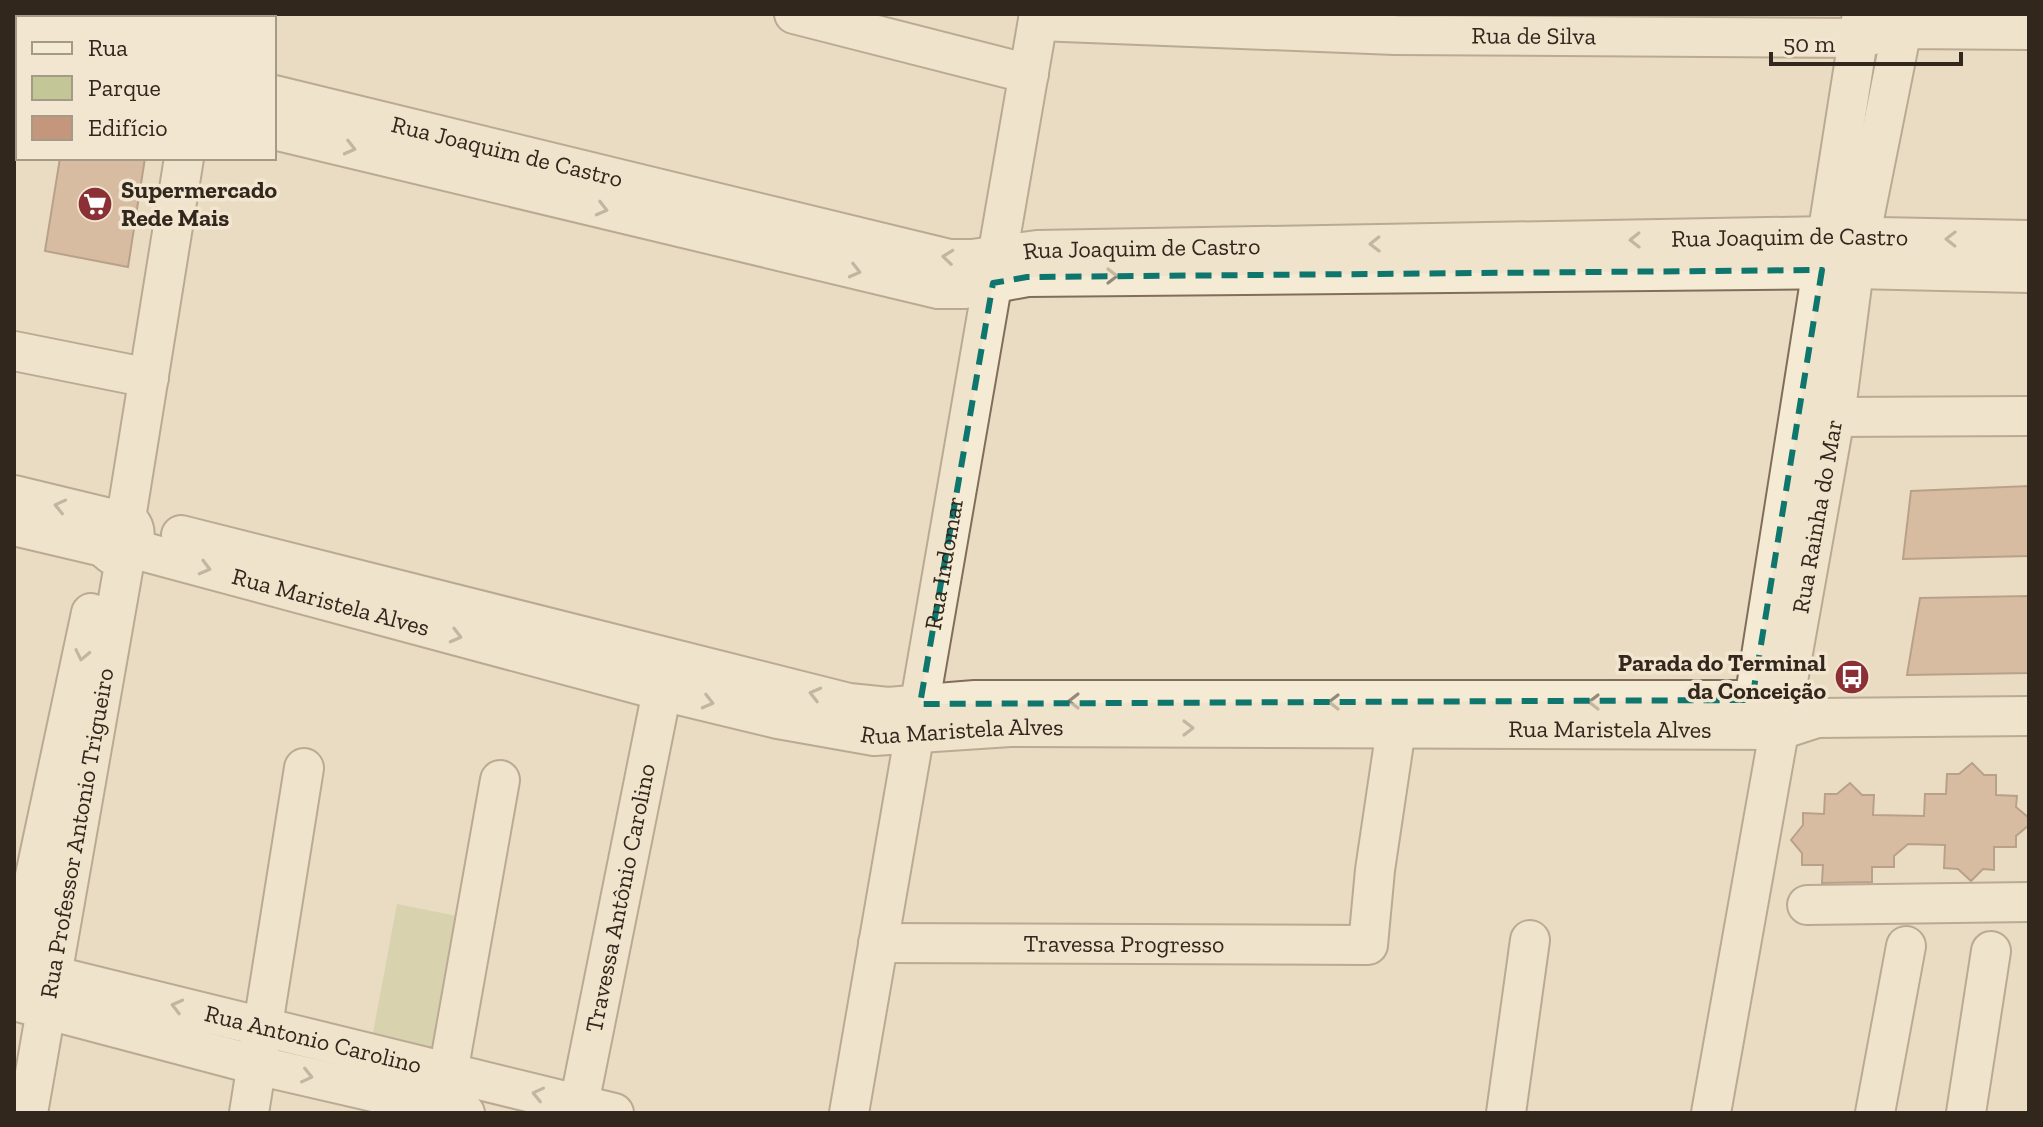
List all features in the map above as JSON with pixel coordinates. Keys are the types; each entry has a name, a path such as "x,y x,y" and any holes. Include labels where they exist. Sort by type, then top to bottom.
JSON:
{"street":[{"path":"794,14 1029,74"},
{"name":"Rua Indomar","path":"849,1113 1039,18"},
{"name":"Rua de Silva","path":"1039,18 1258,20 1395,35 1860,26 1904,22 2029,30"},
{"name":"Rua Rainha do Mar","path":"1711,1113 1776,716 1842,253 1904,22"},
{"name":"Rua Rainha do Mar","path":"1776,716 1835,417 1842,253 1860,26"},
{"name":"Rua Joaquim de Castro","path":"276,95 923,254 972,259 1027,277 1842,253 2029,240"},
{"name":"Rua Joaquim de Castro","path":"276,130 908,283 964,289 995,268"},
{"name":"Rua Professor Antonio Trigueiro","path":"28,1113 27,983 146,394 184,160"},
{"name":"Rua Joaquim de Castro","path":"1842,253 2029,273"},
{"path":"14,351 146,394"},
{"path":"1835,417 2029,416"},
{"name":"Rua Maristela Alves","path":"14,495 117,534 662,691 778,719 874,736 975,700 1776,716 2029,716"},
{"name":"Rua Maristela Alves","path":"14,526 117,534 849,703 888,707 917,719 1010,727 1396,729 1776,716"},
{"name":"Travessa Antônio Carolino","path":"597,1108 662,691"},
{"name":"Travessa Progresso","path":"878,943 1368,945 1375,870 1396,729"},
{"path":"249,1113 304,768"},
{"path":"451,1102 500,780"},
{"path":"1807,905 2029,902"},
{"path":"1506,1113 1530,940"},
{"path":"1875,1113 1906,946"},
{"path":"1966,1113 1991,951"},
{"name":"Rua Antonio Carolino","path":"27,983 262,1027 451,1102"},
{"name":"Rua Antonio Carolino","path":"27,983 256,1065 451,1102 597,1108"}],"highlighted area":[{"path":"1822,270 1752,700 920,704 993,283 1027,277"}],"green space":[{"path":"397,904 457,916 432,1049 372,1038"}],"building":[{"name":"Supermercado Rede Mais","path":"60,160 145,160 128,267 45,251"},
{"path":"2029,486 2029,556 1903,559 1911,491"},
{"path":"2029,596 2029,673 1907,675 1920,598"},
{"path":"1972,763 1984,775 1996,775 1996,795 2017,796 2016,807 2029,818 2029,825 2016,836 2016,847 1994,847 1994,870 1983,869 1971,881 1958,869 1944,868 1945,845 1908,844 1894,856 1894,867 1872,867 1872,882 1822,883 1823,865 1802,865 1802,853 1791,840 1803,825 1803,813 1824,814 1825,794 1837,794 1850,783 1862,795 1874,795 1873,815 1924,816 1925,794 1946,794 1947,774 1959,774"}],"place":[{"name":"Supermercado Rede Mais","path":"95,204"},
{"name":"Parada do Terminal da Conceição","path":"1852,677"}]}
